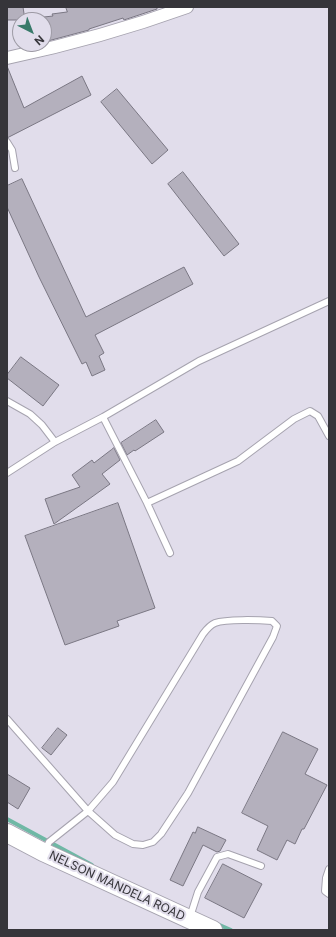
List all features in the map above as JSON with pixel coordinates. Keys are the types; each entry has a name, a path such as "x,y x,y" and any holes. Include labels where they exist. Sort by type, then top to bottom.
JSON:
{"main road":[{"name":"NELSON MANDELA ROAD","path":"7,833 43,852 213,930"},
{"name":"NELSON MANDELA ROAD","path":"7,841 43,852"}],"street":[{"path":"7,58 81,41 156,19 187,7"}],"lane":[{"path":"7,142 12,150 15,168"},
{"path":"7,473 55,442 104,417 199,361 329,302"},
{"path":"7,401 30,414 42,425 55,442"},
{"path":"148,503 238,461 294,419 310,411 318,416 329,436"},
{"path":"104,417 148,503 170,553"},
{"path":"7,719 88,810 115,835 133,844 143,845 153,842 161,834 188,793 277,626 272,621 263,620 222,621 213,624 203,634 113,782 88,810 49,842 43,852"},
{"path":"189,919 198,892 217,857 228,854 261,866"},
{"path":"329,869 326,878 325,891 329,894"}],"building":[{"path":"7,7 23,7 24,12 12,12 12,20 8,20"},
{"path":"66,7 157,7 157,9 124,20 123,18 89,30 52,40 52,14 67,12"},
{"path":"7,66 24,108 82,76 91,95 7,138"},
{"path":"117,89 168,150 152,164 101,102"},
{"path":"183,172 239,244 224,256 168,184"},
{"path":"22,179 86,317 184,267 193,284 95,335 104,353 99,356 105,370 92,376 86,362 82,364 39,277 7,207 7,186"},
{"path":"21,357 59,385 43,406 7,378 7,375"},
{"path":"156,420 164,432 127,455 121,443"},
{"path":"114,448 120,460 102,474 110,484 54,524 45,499 80,487 72,475 92,460 94,463"},
{"path":"118,503 155,608 117,621 119,626 65,645 25,536"},
{"path":"58,728 67,735 51,755 42,748"},
{"path":"283,732 318,749 305,774 327,785 295,844 287,840 277,860 257,850 268,826 242,813"},
{"path":"7,774 30,788 18,809 7,802"},
{"path":"198,827 226,840 220,851 217,852 203,845 183,886 170,880 193,832 195,833"},
{"path":"223,864 262,884 244,918 205,898"}],"waterway":[{"path":"7,819 92,865"},
{"path":"215,923 231,930"}]}
